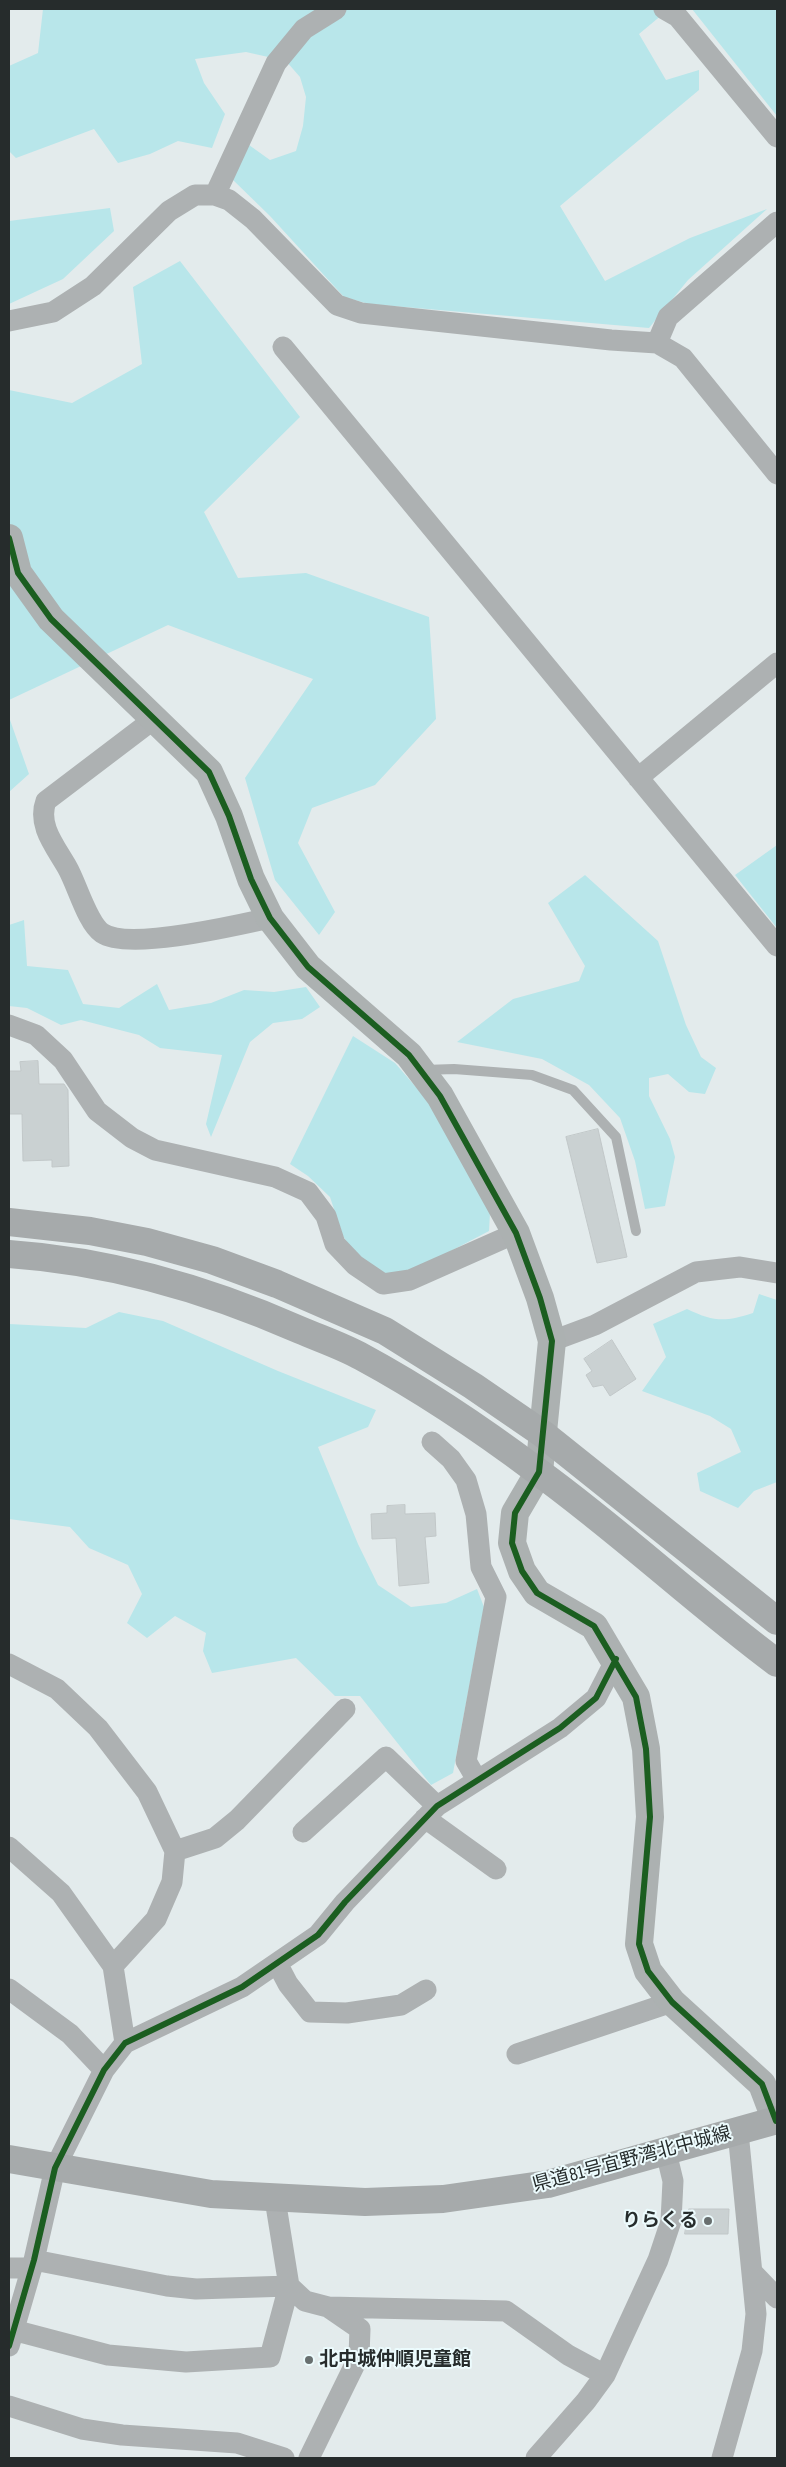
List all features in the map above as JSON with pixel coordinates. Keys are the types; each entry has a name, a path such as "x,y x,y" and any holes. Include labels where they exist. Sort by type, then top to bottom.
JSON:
{"main road":[{"path":"9,1222 90,1231 147,1242 212,1260 277,1284 385,1331 473,1386 543,1434 777,1621"},
{"path":"9,1254 86,1263 137,1273 196,1290 253,1309 360,1356 463,1418 539,1472 730,1628 777,1663"},
{"name":"県道81号宜野湾北中城線","path":"9,2159 211,2194 276,2199 365,2202 443,2199 548,2184 776,2121"}],"street":[{"path":"215,195 276,63 304,29 336,9"},
{"path":"664,9 678,18 777,137"},
{"path":"9,321 53,312 92,286 169,211 195,195 215,195 229,200 254,219 337,305 361,313 611,340 658,343 683,358 777,474"},
{"path":"658,343 668,317 777,222"},
{"path":"283,347 777,946"},
{"path":"9,538 18,573 51,619 209,772 229,816 251,879 270,918 308,966 409,1055 440,1096 516,1232 540,1298 552,1341 539,1472 515,1513 512,1543 522,1571 537,1593 594,1626 616,1659 636,1697 646,1749 650,1817 638,1944 648,1971 672,2002 762,2084 776,2121"},
{"path":"638,778 777,663"},
{"path":"154,719 46,801 42,812 43,823 74,879 94,925 103,934 142,939 206,932 270,918"},
{"path":"9,1026 36,1035 63,1060 97,1111 132,1138 155,1150 275,1177 308,1192 326,1216 335,1244 355,1265 383,1284 410,1280 516,1232"},
{"path":"552,1341 595,1325 696,1272 740,1267 777,1273"},
{"path":"432,1442 451,1459 466,1480 476,1514 481,1567 496,1596 466,1761 476,1780"},
{"path":"276,2199 289,2286 270,2357 186,2362 118,2356 11,2338 33,2264 55,2168 104,2070 125,2043 242,1987 318,1934 345,1902 431,1812 476,1780 560,1728 596,1698 616,1659"},
{"path":"9,1664 57,1689 98,1728 147,1792 175,1851 172,1882 156,1920 113,1966"},
{"path":"175,1851 214,1838 237,1820 345,1710"},
{"path":"303,1832 386,1758 431,1812 496,1869"},
{"path":"9,1847 61,1893 113,1966 125,2043"},
{"path":"277,1963 288,1984 310,2012 347,2013 401,2005 426,1990"},
{"path":"9,1989 70,2034 104,2070"},
{"path":"517,2054 672,2002"},
{"path":"722,2458 752,2351 756,2314 738,2132"},
{"path":"536,2458 586,2401 605,2375 658,2260 670,2222 673,2181 666,2152"},
{"path":"9,2268 33,2264 196,2289 289,2286 305,2301 328,2307 506,2311 568,2355 605,2375"},
{"path":"752,2272 777,2298"},
{"path":"309,2458 359,2356 360,2329 328,2307"},
{"path":"9,2406 82,2430 122,2435 237,2443 284,2458"}],"lane":[{"path":"420,1070 454,1069 532,1075 573,1090 616,1137 636,1231"}],"shaded area":[{"path":"43,9 669,9 639,34 666,80 699,70 699,90 560,206 605,281 690,238 767,209 688,280 649,328 369,304 344,297 270,216 232,179 249,145 270,160 296,151 303,126 306,97 300,77 286,61 246,52 195,59 204,83 225,114 212,148 178,141 150,154 118,163 94,129 16,158 9,151 9,66 38,53"},
{"path":"692,9 777,9 777,116"},
{"path":"110,208 114,231 63,279 9,304 9,221"},
{"path":"180,261 300,417 204,512 238,578 306,573 429,617 436,719 375,785 312,808 298,843 335,912 319,935 275,880 245,778 313,679 168,625 9,700 9,390 72,403 142,364 133,287"},
{"path":"9,717 29,774 9,792"},
{"path":"777,845 777,928 735,875"},
{"path":"585,875 658,941 686,1025 701,1057 716,1068 705,1094 689,1092 668,1074 649,1078 649,1096 670,1139 675,1157 665,1206 645,1209 635,1161 620,1118 589,1085 542,1059 457,1042 513,999 579,981 585,966 548,903"},
{"path":"24,920 27,966 68,970 83,1004 119,1008 157,984 169,1010 211,1003 244,990 274,992 306,987 320,1007 302,1019 273,1023 250,1042 211,1137 206,1124 222,1055 160,1048 139,1035 81,1020 61,1025 27,1008 9,1006 9,925"},
{"path":"353,1036 395,1063 428,1101 490,1213 489,1231 409,1273 381,1276 357,1258 343,1236 330,1197 308,1176 290,1164"},
{"path":"759,1294 777,1300 777,1482 754,1491 738,1508 700,1491 697,1473 741,1452 731,1429 710,1416 642,1391 666,1357 653,1324 687,1309 720,1319 743,1316 753,1313"},
{"path":"119,1312 163,1321 278,1371 376,1410 368,1427 318,1447 358,1544 378,1585 411,1607 446,1603 477,1589 484,1607 453,1773 431,1785 360,1696 335,1696 296,1658 212,1673 203,1651 206,1633 175,1616 147,1638 127,1623 142,1594 128,1565 89,1548 70,1527 9,1519 9,1324 86,1328"}],"building":[{"path":"38,1061 39,1084 64,1084 68,1090 69,1166 52,1167 52,1160 23,1161 22,1114 9,1114 9,1071 21,1071 20,1062"},
{"path":"598,1129 627,1257 597,1263 566,1137"},
{"path":"612,1340 636,1379 610,1396 603,1385 593,1387 586,1375 592,1371 584,1359"},
{"path":"405,1505 405,1514 435,1513 436,1536 425,1537 429,1583 399,1586 396,1538 372,1539 371,1514 387,1513 387,1506"},
{"name":"りらくる","path":"689,2209 729,2209 728,2234 685,2234"}],"cycle path":[{"path":"9,538 18,573 51,619 209,772 229,816 251,879 270,918 308,967 409,1055 440,1096 516,1233 540,1298 552,1341 539,1472 515,1513 512,1543 522,1571 537,1593 594,1626 636,1697 646,1749 650,1817 639,1944 648,1971 672,2002 762,2084 776,2121"},
{"path":"9,2346 34,2260 55,2168 104,2070 125,2043 242,1987 318,1935 345,1902 437,1806 560,1728 596,1698 616,1659"}],"place":[{"name":"りらくる","path":"708,2221"},
{"name":"北中城仲順児童館","path":"309,2360"}]}
